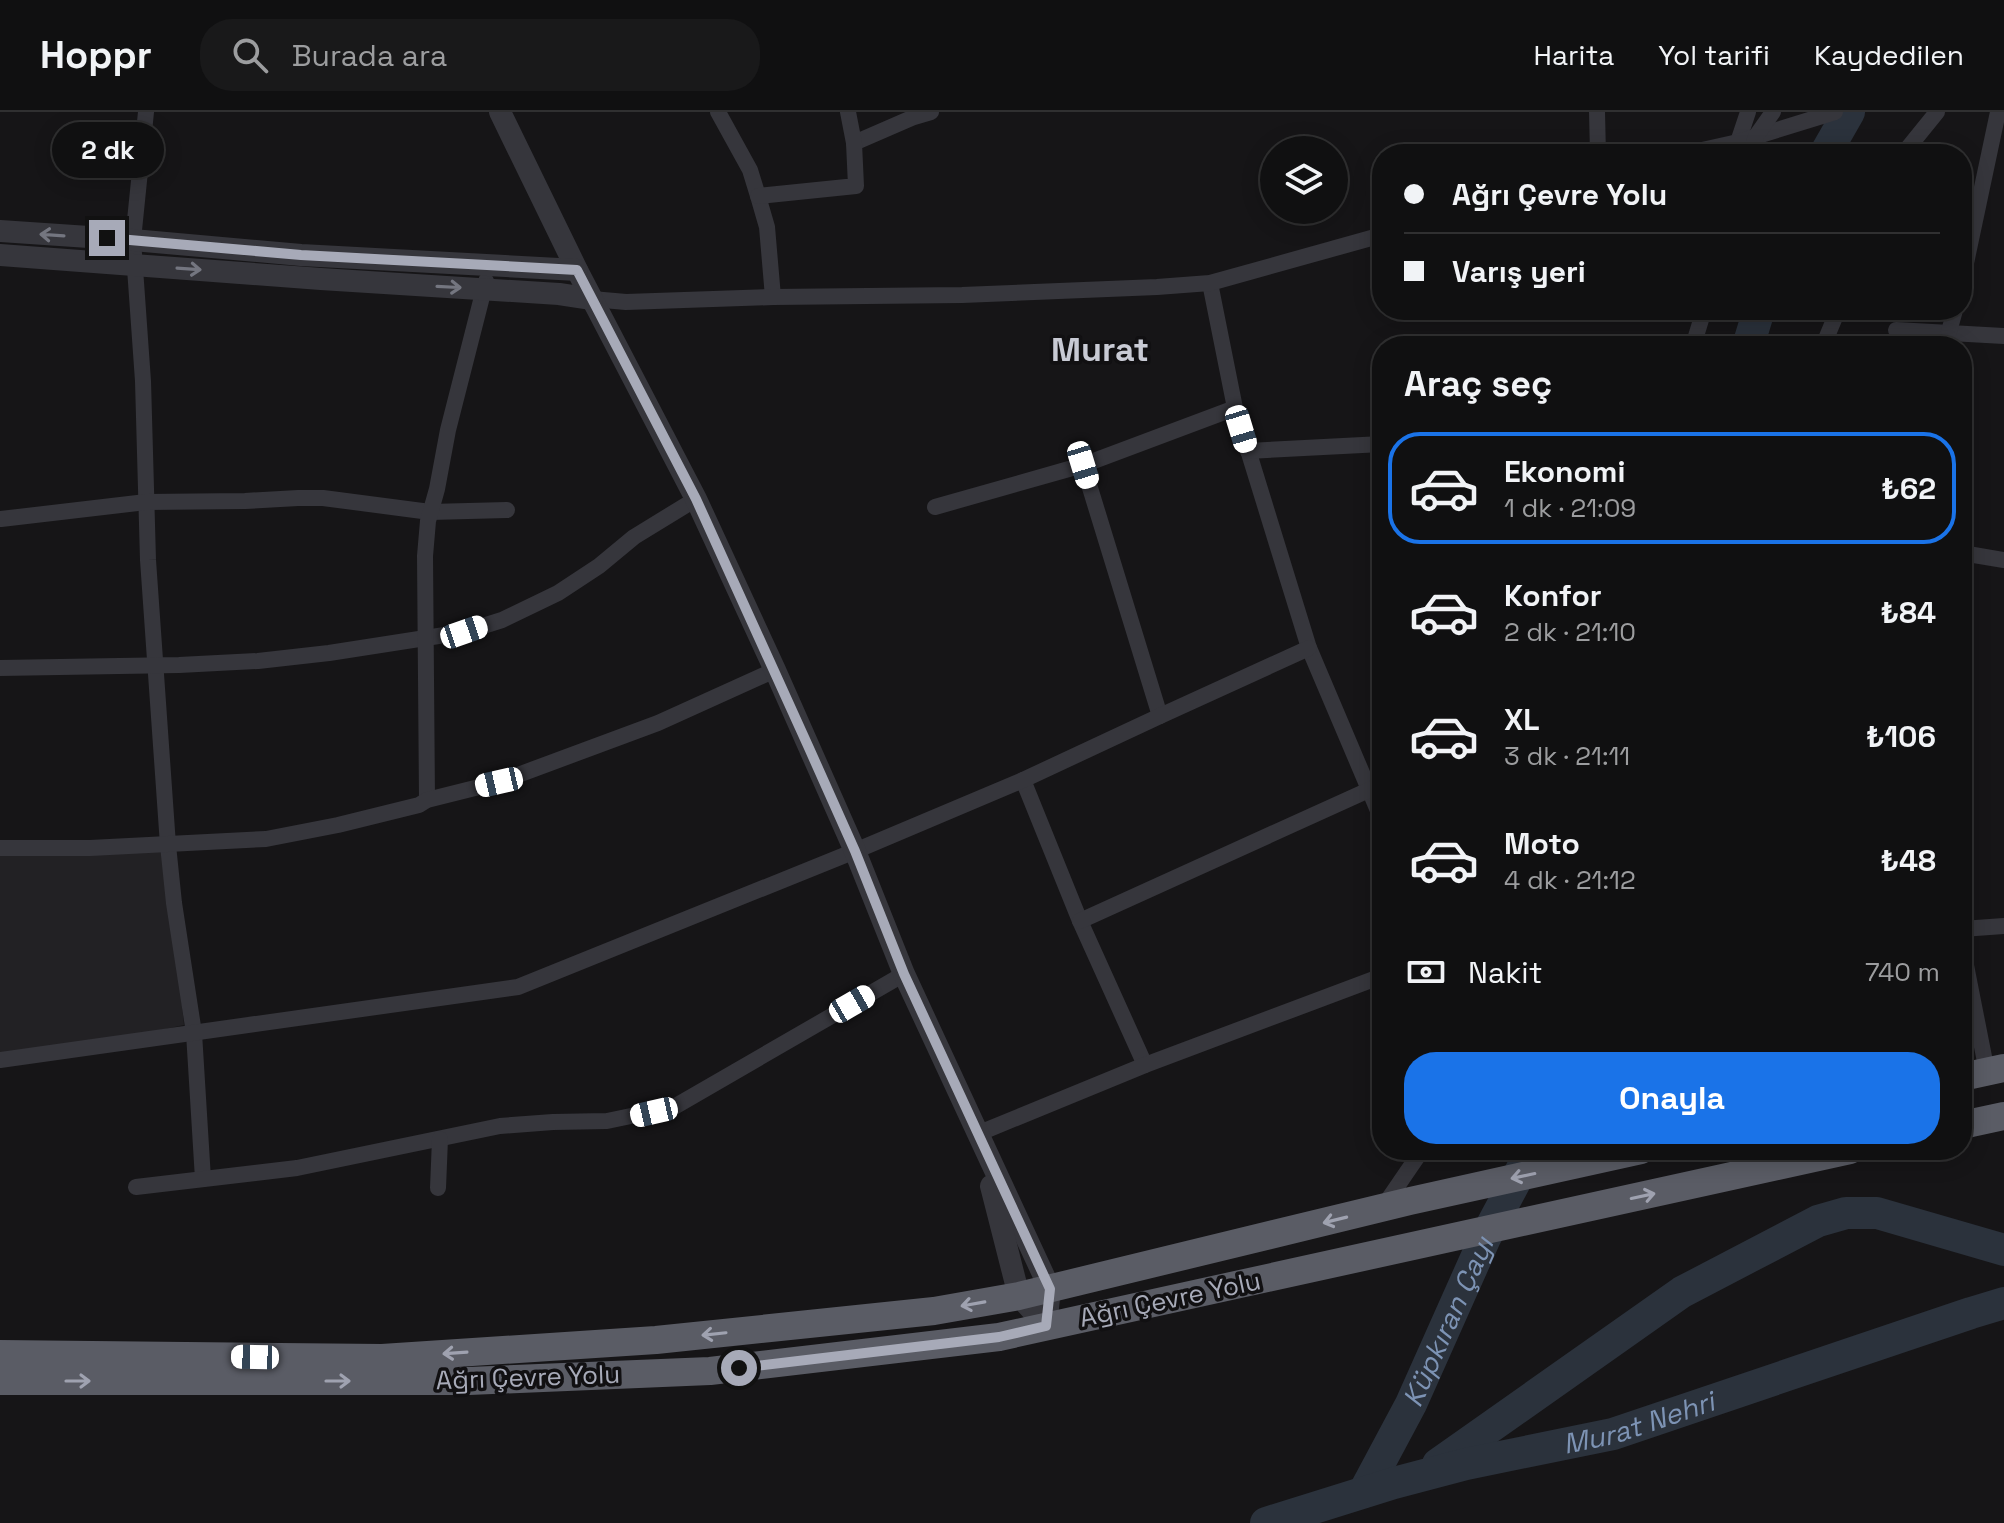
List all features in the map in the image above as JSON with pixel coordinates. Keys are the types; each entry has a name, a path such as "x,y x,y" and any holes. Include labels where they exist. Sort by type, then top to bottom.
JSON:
{"highway":[{"path":"1972,1123 2004,1116"},
{"name":"Ağrı Çevre Yolu","path":"0,1354 382,1358 656,1340 934,1311 1050,1289 1410,1201 1594,1160"},
{"name":"Ağrı Çevre Yolu","path":"0,1381 469,1381 710,1371 999,1337 1805,1160"}],"street":[{"path":"146,112 133,240 143,381 148,560 168,845 194,1033 203,1179"},
{"path":"500,112 577,270 696,499 775,670 855,851 904,974 1050,1289 1046,1326"},
{"path":"718,112 750,170 758,196 767,227 773,297"},
{"path":"758,196 856,186 854,143 848,112"},
{"path":"854,143 931,112"},
{"path":"1597,112 1598,144"},
{"path":"1738,142 1748,112"},
{"path":"1754,144 1773,112"},
{"path":"1729,144 1835,112"},
{"path":"1911,144 1937,112"},
{"path":"1972,235 1998,112"},
{"path":"0,231 301,255 577,270"},
{"path":"0,255 559,294 626,302 682,302 773,297 962,295 1210,283 1372,238"},
{"path":"427,800 425,556 430,512 490,266"},
{"path":"1210,283 1235,408 1309,648 1372,779"},
{"path":"1896,330 1930,336"},
{"path":"1972,338 2004,336"},
{"path":"935,507 1083,465 1235,408"},
{"path":"1248,451 1372,445"},
{"path":"1083,465 1160,716"},
{"path":"1,519 146,502 323,498 430,512 507,510"},
{"path":"0,668 258,661 464,632 502,620 558,593 599,566 634,537 696,499"},
{"path":"1972,555 2004,560"},
{"path":"0,1060 518,987 1023,780 1309,648"},
{"path":"0,848 90,848 266,839 338,825 499,782 658,723 775,670"},
{"path":"1023,780 1080,921 1145,1065"},
{"path":"1080,921 1372,789"},
{"path":"1972,928 2004,926"},
{"path":"136,1187 297,1168 500,1126 607,1121 674,1107 904,974"},
{"path":"977,1134 1145,1065 1372,980"},
{"path":"1972,1003 1984,1072"},
{"path":"977,1134 1019,1296 1046,1326"},
{"path":"438,1188 440,1139"},
{"path":"1382,1208 1415,1160"}],"shaded area":[{"path":"0,850 167,851 184,1025 96,1044 0,1055"}],"waterway":[{"name":"Küpkıran Çayı","path":"1831,144 1849,112"},
{"name":"Küpkıran Çayı","path":"1751,336 1756,320"},
{"name":"Küpkıran Çayı","path":"1364,1492 1411,1404 1485,1238 1527,1160"},
{"path":"1438,1464 1682,1292 1818,1221 1846,1213 1877,1213 2004,1250"},
{"name":"Murat Nehri","path":"1266,1523 1466,1464 1613,1434 2004,1303"}],"district":[{"name":"Murat","path":"1100,349"}],"route":[{"path":"107,238 301,255 577,270 696,499 855,851 904,974 1050,1289 1046,1326 999,1337 739,1368"}]}
